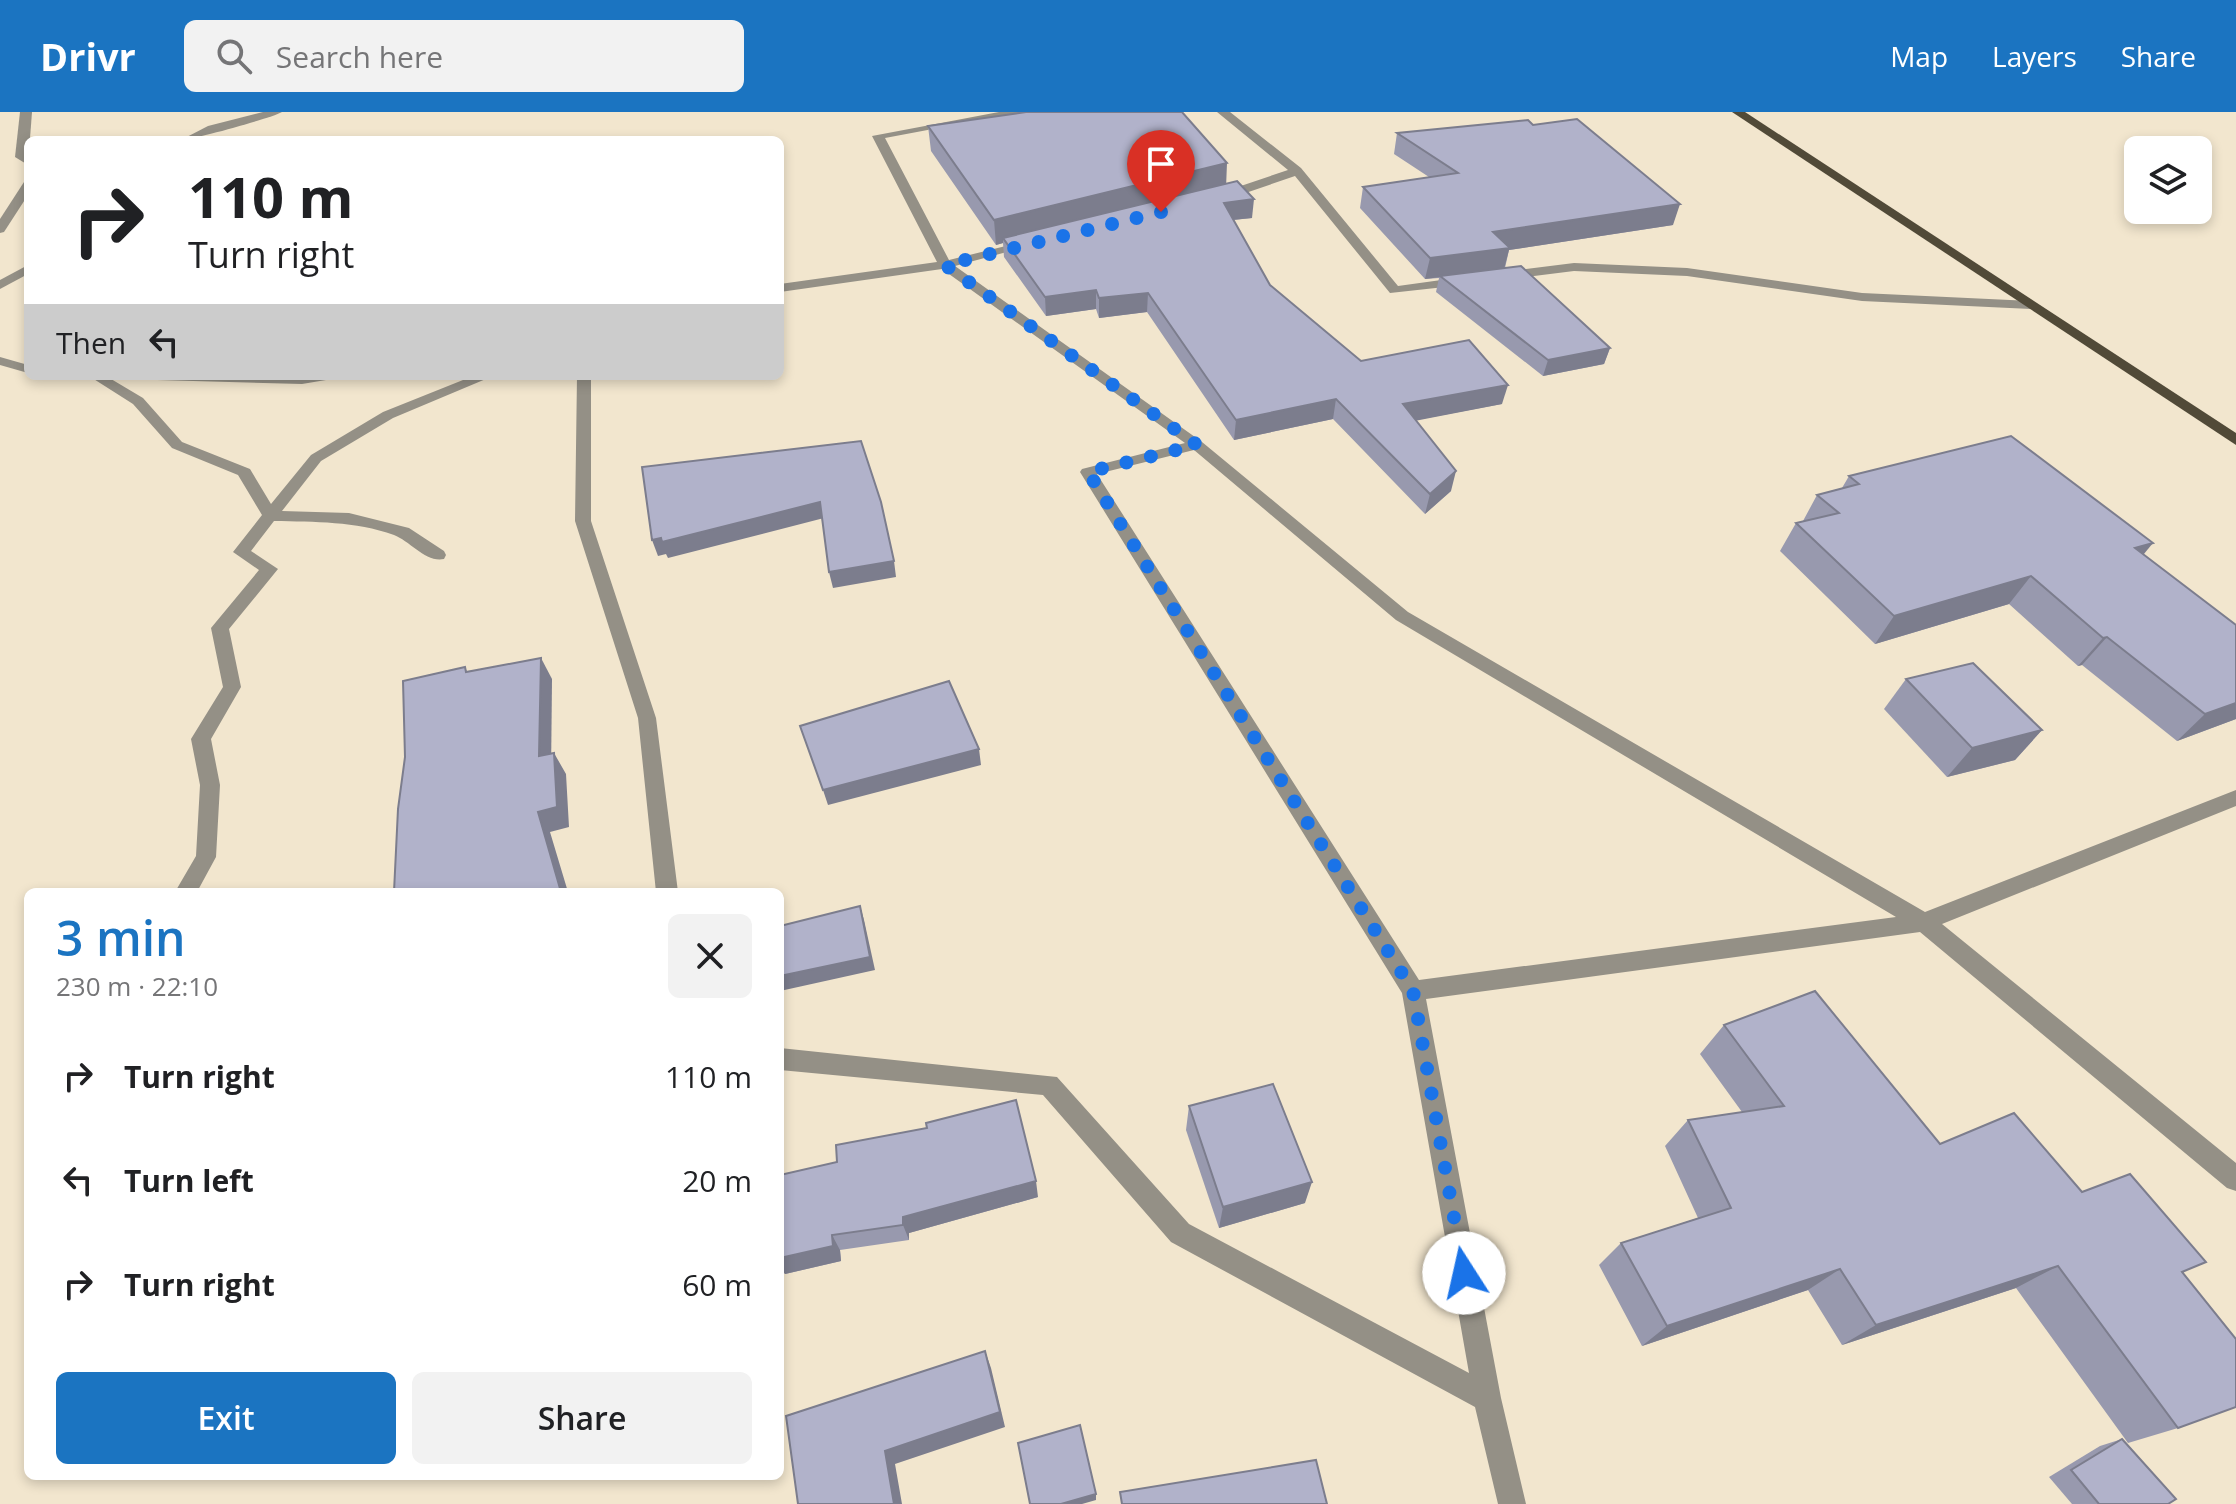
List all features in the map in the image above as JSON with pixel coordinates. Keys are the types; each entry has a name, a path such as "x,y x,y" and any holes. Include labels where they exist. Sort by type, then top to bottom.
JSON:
{"main road":[{"path":"1738,112 2236,440"}],"street":[{"path":"24,159 21,157 26,112"},
{"path":"195,136 212,128 276,112"},
{"path":"1018,112 878,136 945,265 1197,445 1402,616 1924,922 2236,1179"},
{"path":"1223,112 1297,171 1395,290 1574,267 1687,272 1862,297 2031,305"},
{"path":"1208,200 1297,171"},
{"path":"0,229 24,191"},
{"path":"784,287 945,265 1038,242"},
{"path":"0,285 24,271"},
{"path":"0,361 24,368"},
{"path":"103,380 138,401 177,445 244,472 270,516"},
{"path":"188,888 206,857 210,785 201,739 232,687 220,628 270,569 241,552 316,458 388,415 476,380"},
{"path":"584,380 583,521 647,718 667,888"},
{"path":"1197,445 1088,472 1413,991 1487,1398 1512,1504"},
{"path":"270,516 349,518 403,532 438,555"},
{"path":"1413,991 1924,922 2236,798"},
{"path":"784,1059 1049,1085 1180,1233 1487,1398"}],"building":[{"path":"1026,112 1182,112 1227,163 994,220 928,126"},
{"path":"1577,119 1680,204 1493,232 1510,248 1430,258 1363,187 1458,173 1397,133 1528,120 1533,125"},
{"path":"1237,181 1254,199 1224,203 1270,285 1361,361 1469,340 1508,385 1403,404 1456,471 1430,494 1336,399 1236,420 1148,293 1099,298 1096,290 1045,297 1003,238"},
{"path":"1521,266 1610,348 1548,360 1440,276"},
{"path":"2011,436 2153,543 2135,548 2236,625 2236,703 2205,714 2107,637 2103,638 2031,576 1894,616 1796,523 1839,513 1817,495 1859,484 1849,476"},
{"path":"861,441 881,502 894,561 829,572 820,502 662,542 661,538 652,540 642,467"},
{"path":"541,658 539,756 554,753 557,807 538,812 560,888 394,888 398,809 405,757 403,681 465,667 466,672"},
{"path":"1973,663 2042,730 1972,748 1906,679"},
{"path":"949,681 979,749 823,790 800,726"},
{"path":"860,906 870,957 784,975 784,925"},
{"path":"1815,991 1940,1144 2014,1113 2082,1192 2130,1174 2206,1262 2182,1272 2236,1339 2236,1407 2178,1428 2058,1266 1876,1325 1840,1269 1667,1326 1621,1243 1731,1208 1688,1120 1784,1106 1724,1025"},
{"path":"1273,1084 1312,1182 1223,1207 1189,1106"},
{"path":"1016,1100 1036,1181 903,1217 903,1225 832,1235 833,1246 784,1257 784,1174 837,1162 836,1145 927,1128 926,1123"},
{"path":"985,1351 1000,1412 885,1451 894,1504 798,1504 786,1416"},
{"path":"1080,1425 1096,1494 1061,1504 1030,1504 1018,1443"},
{"path":"2122,1439 2176,1499 2168,1504 2099,1504 2071,1470"},
{"path":"1316,1460 1327,1504 1122,1504 1120,1492"}],"route":[{"path":"1161,212 945,265 1197,445 1088,472 1413,991 1464,1273"}]}
